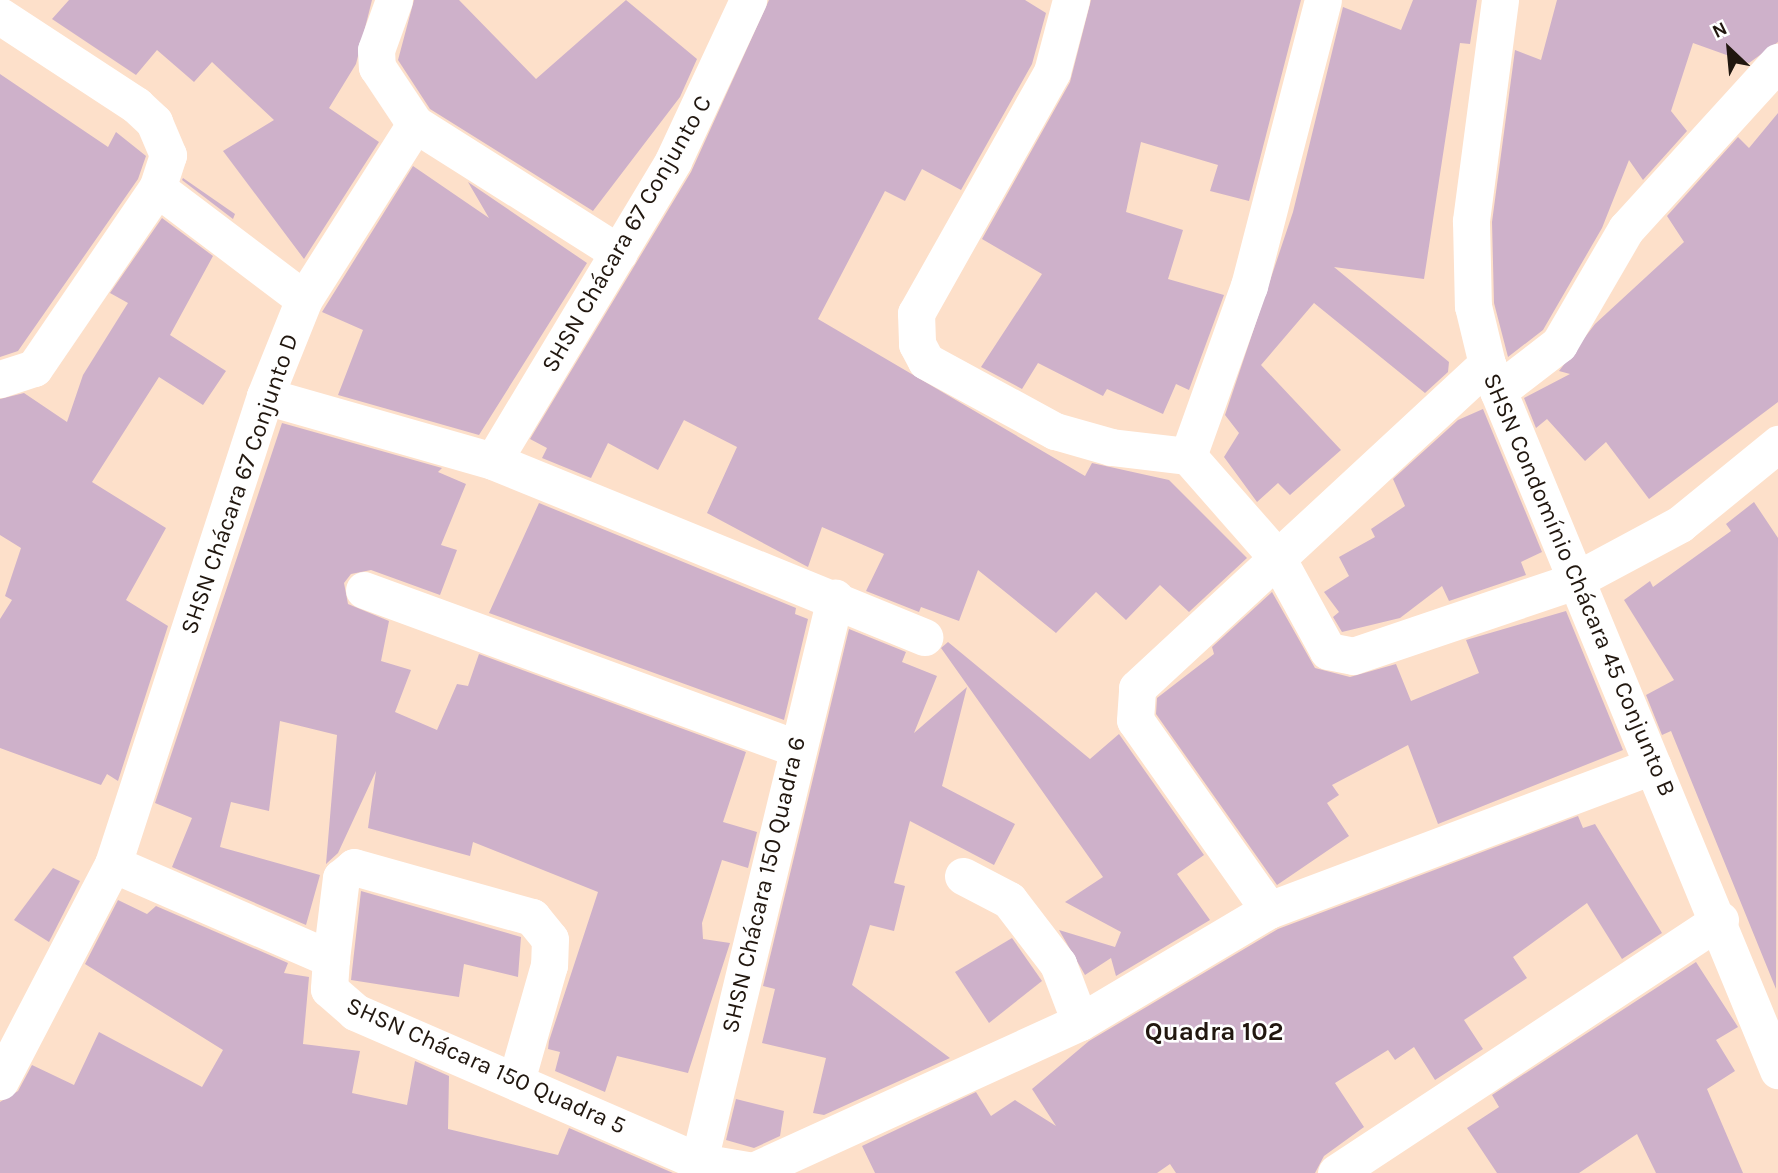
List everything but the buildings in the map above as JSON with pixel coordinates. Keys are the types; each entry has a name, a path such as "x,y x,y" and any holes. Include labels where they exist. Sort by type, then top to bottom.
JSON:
{"street":[{"path":"394,0 376,50 377,67 415,124 619,253"},
{"name":"SHSN Chácara 67 Conjunto C","path":"492,461 619,253 721,68 748,0"},
{"path":"1071,0 1052,72 916,313 916,344 926,361 1055,431 1111,447 1188,456 1276,556 1319,640 1340,656 1572,582 1680,524 1778,444"},
{"path":"1188,456 1249,286 1323,0"},
{"name":"SHSN Condomínio Chácara 45 Conjunto B","path":"1500,0 1471,221 1473,306 1493,378 1572,582 1720,920 1767,1003 1778,1069"},
{"path":"0,16 154,122 168,155 157,188 34,368 2,379"},
{"path":"1269,910 1135,720 1131,703 1151,670 1276,556 1493,378 1559,344 1626,229 1778,62"},
{"name":"SHSN Chácara 67 Conjunto D","path":"0,1081 113,864 265,396 304,299 415,124"},
{"path":"157,188 304,299"},
{"path":"265,396 492,461 835,598 924,637"},
{"path":"364,590 796,748"},
{"name":"SHSN Chácara 150 Quadra 6","path":"698,1168 796,748 835,598"},
{"name":"SHSN Chácara 150 Quadra 5","path":"331,959 329,989 355,1012 516,1081 698,1168 753,1171 1080,1022 1269,910 1653,766"},
{"path":"113,864 331,959 341,878 354,867 532,917 550,939 548,965 516,1081"},
{"path":"963,876 1009,900 1058,964 1080,1022"},
{"path":"1336,1173 1720,920"}],"district":[{"name":"Quadra 102","path":"1214,1032"}]}
